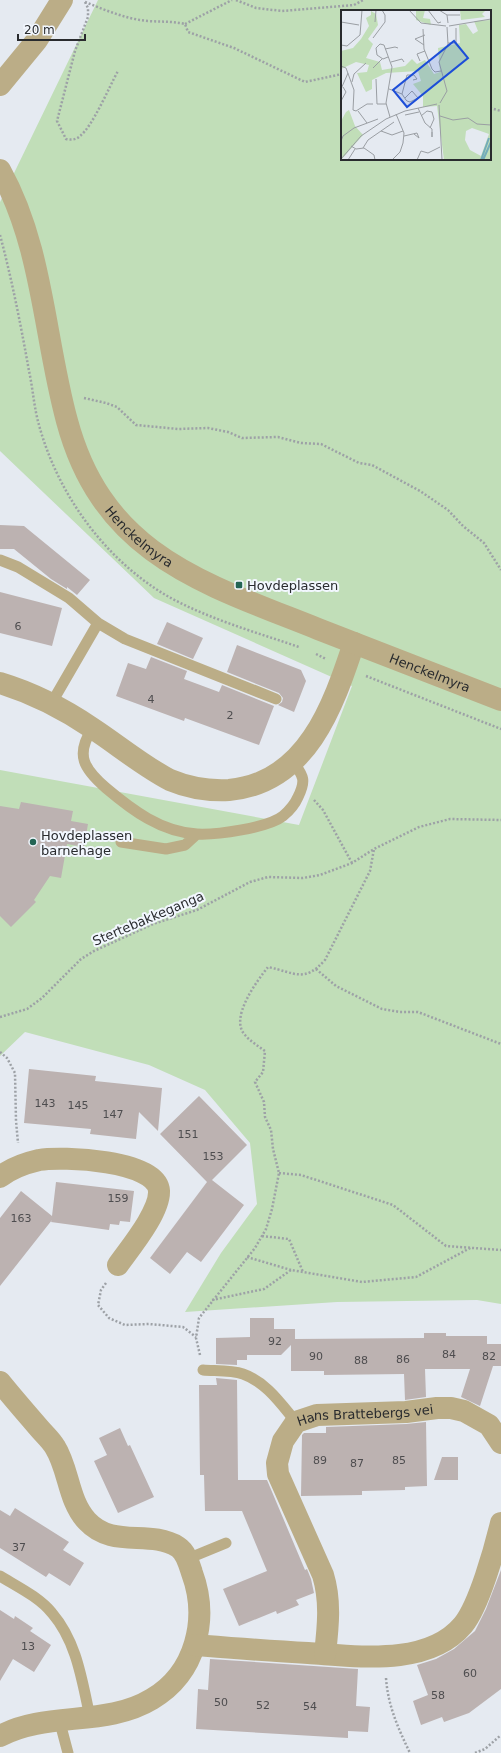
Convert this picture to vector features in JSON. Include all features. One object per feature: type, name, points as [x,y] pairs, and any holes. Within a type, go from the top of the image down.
[{"type":"street","points":[[0,85],[37,40],[62,0]]},
{"type":"street","name":"Henckelmyra","points":[[0,170],[16,202],[30,244],[63,404],[78,454],[94,486],[116,517],[154,553],[179,570],[216,589],[501,700]]},
{"type":"street","points":[[0,683],[51,704],[92,728],[160,774],[187,786],[204,790],[237,789],[254,785],[282,771],[293,762],[310,743],[318,730],[346,668],[354,643]]},
{"type":"street","points":[[0,1177],[21,1166],[40,1160],[106,1162],[138,1170],[150,1176],[158,1183],[159,1191],[153,1212],[118,1265]]},
{"type":"street","points":[[0,1382],[55,1447],[78,1508],[88,1522],[111,1536],[169,1542],[180,1548],[188,1559],[197,1585],[200,1602],[199,1630],[196,1645],[188,1661],[176,1679],[151,1700],[133,1708],[90,1717],[59,1719],[19,1727],[0,1736]]},
{"type":"street","name":"Hans Brattebergs vei","points":[[325,1654],[328,1620],[327,1589],[278,1474],[277,1463],[283,1441],[296,1422],[317,1415],[451,1408],[464,1411],[489,1425],[501,1443]]},
{"type":"street","points":[[196,1645],[384,1657],[407,1654],[442,1643],[453,1636],[464,1624],[479,1593],[501,1523]]},
{"type":"lane","points":[[0,560],[18,567],[69,598],[98,622],[125,640],[276,699]]},
{"type":"lane","points":[[51,704],[98,622]]},
{"type":"lane","points":[[92,728],[82,749],[86,766],[96,780],[119,799],[149,820],[197,834],[236,830],[263,825],[282,817],[295,804],[303,788],[303,774],[293,762]]},
{"type":"lane","points":[[121,842],[166,849],[185,844],[197,834]]},
{"type":"lane","points":[[203,1370],[242,1374],[257,1381],[273,1395],[296,1422]]},
{"type":"lane","points":[[188,1559],[226,1543]]},
{"type":"lane","points":[[0,1576],[34,1598],[52,1613],[62,1628],[79,1668],[90,1717]]},
{"type":"lane","points":[[59,1719],[68,1753]]},
{"type":"path","points":[[84,1],[116,15],[148,21],[174,21],[185,24],[232,0]]},
{"type":"path","points":[[236,0],[256,8],[282,11],[354,5],[363,0]]},
{"type":"path","points":[[84,1],[88,8],[88,17],[75,51],[57,121],[66,139],[72,140],[80,137],[88,128],[118,71]]},
{"type":"path","points":[[185,24],[188,32],[234,48],[305,82],[341,74]]},
{"type":"path","points":[[491,108],[501,112]]},
{"type":"path","points":[[0,236],[18,314],[39,425],[52,464],[83,517],[96,534],[120,560],[154,587],[170,597],[207,614],[303,649]]},
{"type":"path","points":[[63,404],[79,398],[87,398],[117,407],[136,425],[178,429],[208,428],[228,432],[242,438],[278,437],[301,443],[321,444],[359,463],[372,465],[420,491],[448,510],[463,526],[484,543],[501,570]]},
{"type":"path","points":[[310,652],[346,668],[501,729]]},
{"type":"path","points":[[303,788],[323,810],[352,863]]},
{"type":"path","name":"Stertebakkeganga","points":[[0,1017],[27,1009],[42,998],[82,959],[115,940],[153,924],[197,910],[250,882],[268,877],[303,878],[325,873],[352,863],[374,849],[419,827],[450,819],[501,820]]},
{"type":"path","points":[[203,1370],[196,1338],[199,1318],[262,1236],[272,1210],[279,1173],[273,1149],[271,1130],[265,1117],[264,1102],[255,1082],[263,1072],[264,1051],[244,1035],[239,1025],[241,1013],[255,983],[268,967],[304,975],[316,970],[325,960],[370,870],[374,849]]},
{"type":"path","points":[[316,970],[336,986],[382,1009],[400,1012],[418,1012],[501,1044]]},
{"type":"path","points":[[0,1052],[7,1058],[15,1073],[16,1121],[21,1166]]},
{"type":"path","points":[[279,1173],[301,1175],[393,1205],[446,1246],[501,1250]]},
{"type":"path","points":[[262,1236],[289,1239],[304,1272]]},
{"type":"path","points":[[247,1257],[291,1270],[362,1282],[416,1277],[472,1247]]},
{"type":"path","points":[[118,1265],[101,1290],[98,1305],[109,1318],[125,1325],[149,1324],[183,1327],[196,1338]]},
{"type":"path","points":[[212,1300],[264,1289],[291,1270]]},
{"type":"path","points":[[384,1657],[388,1698],[393,1716],[410,1753]]},
{"type":"path","points":[[475,1753],[485,1749],[501,1735]]},
{"type":"green space","points":[[98,0],[501,0],[501,1304],[477,1300],[337,1302],[185,1312],[221,1253],[257,1204],[250,1143],[205,1090],[149,1065],[25,1032],[0,1056],[0,770],[299,825],[352,686],[154,598],[0,451],[0,202]]},
{"type":"building","points":[[0,525],[24,526],[90,580],[77,595],[67,587],[67,589],[51,579],[14,549],[0,549]]},
{"type":"building","points":[[0,592],[62,608],[52,646],[0,633]]},
{"type":"building","points":[[167,622],[203,638],[193,659],[157,644]]},
{"type":"building","points":[[237,645],[301,670],[306,681],[294,712],[278,705],[282,702],[283,698],[279,693],[227,672]]},
{"type":"building","points":[[151,657],[187,671],[184,679],[219,692],[222,685],[274,706],[259,745],[185,718],[184,721],[116,696],[128,663],[146,669]]},
{"type":"building","points":[[21,802],[73,811],[71,821],[88,824],[84,847],[67,844],[61,878],[50,876],[34,900],[36,902],[11,927],[0,916],[0,806],[19,809]]},
{"type":"building","points":[[29,1069],[96,1076],[95,1081],[162,1088],[158,1131],[139,1112],[136,1139],[90,1134],[91,1129],[24,1123]]},
{"type":"building","points":[[199,1096],[247,1145],[212,1180],[244,1205],[201,1262],[187,1252],[170,1274],[150,1258],[207,1182],[160,1134]]},
{"type":"building","points":[[56,1182],[134,1191],[130,1222],[120,1221],[119,1225],[110,1224],[109,1230],[51,1222],[52,1220],[0,1286],[0,1218],[21,1191],[52,1216]]},
{"type":"building","points":[[250,1318],[274,1318],[274,1329],[295,1329],[295,1339],[424,1338],[424,1333],[446,1333],[446,1336],[487,1336],[487,1344],[501,1344],[501,1366],[493,1366],[480,1406],[461,1397],[470,1369],[425,1369],[426,1397],[405,1400],[404,1374],[324,1375],[324,1371],[291,1371],[291,1345],[281,1355],[247,1355],[247,1360],[237,1360],[237,1365],[216,1364],[216,1338],[250,1337]]},
{"type":"building","points":[[216,1378],[237,1380],[238,1480],[267,1480],[305,1570],[307,1569],[314,1593],[296,1600],[299,1605],[277,1614],[276,1611],[239,1626],[223,1589],[267,1571],[242,1511],[205,1511],[204,1475],[200,1475],[199,1385],[217,1385]]},
{"type":"building","points":[[426,1422],[427,1486],[405,1487],[405,1490],[362,1491],[362,1495],[301,1496],[302,1435],[304,1433],[326,1433],[326,1427]]},
{"type":"building","points":[[120,1428],[128,1446],[130,1445],[154,1497],[118,1513],[94,1461],[107,1455],[99,1438]]},
{"type":"building","points":[[442,1457],[458,1457],[458,1480],[434,1480]]},
{"type":"building","points":[[15,1508],[69,1542],[63,1550],[84,1563],[70,1586],[49,1573],[46,1577],[0,1548],[0,1510],[10,1516]]},
{"type":"building","points":[[501,1570],[501,1689],[469,1713],[444,1722],[442,1717],[421,1725],[413,1701],[428,1695],[417,1665],[436,1659],[454,1649],[475,1631],[486,1609]]},
{"type":"building","points":[[0,1610],[14,1619],[15,1616],[33,1628],[30,1631],[51,1645],[34,1672],[13,1659],[0,1681]]},
{"type":"building","points":[[210,1659],[358,1669],[356,1706],[370,1707],[368,1732],[348,1731],[348,1738],[196,1729],[198,1689],[208,1690]]},
{"type":"place","name":"Hovdeplassen","points":[[239,585]]},
{"type":"place","name":"Hovdeplassen barnehage","points":[[33,842]]}]
